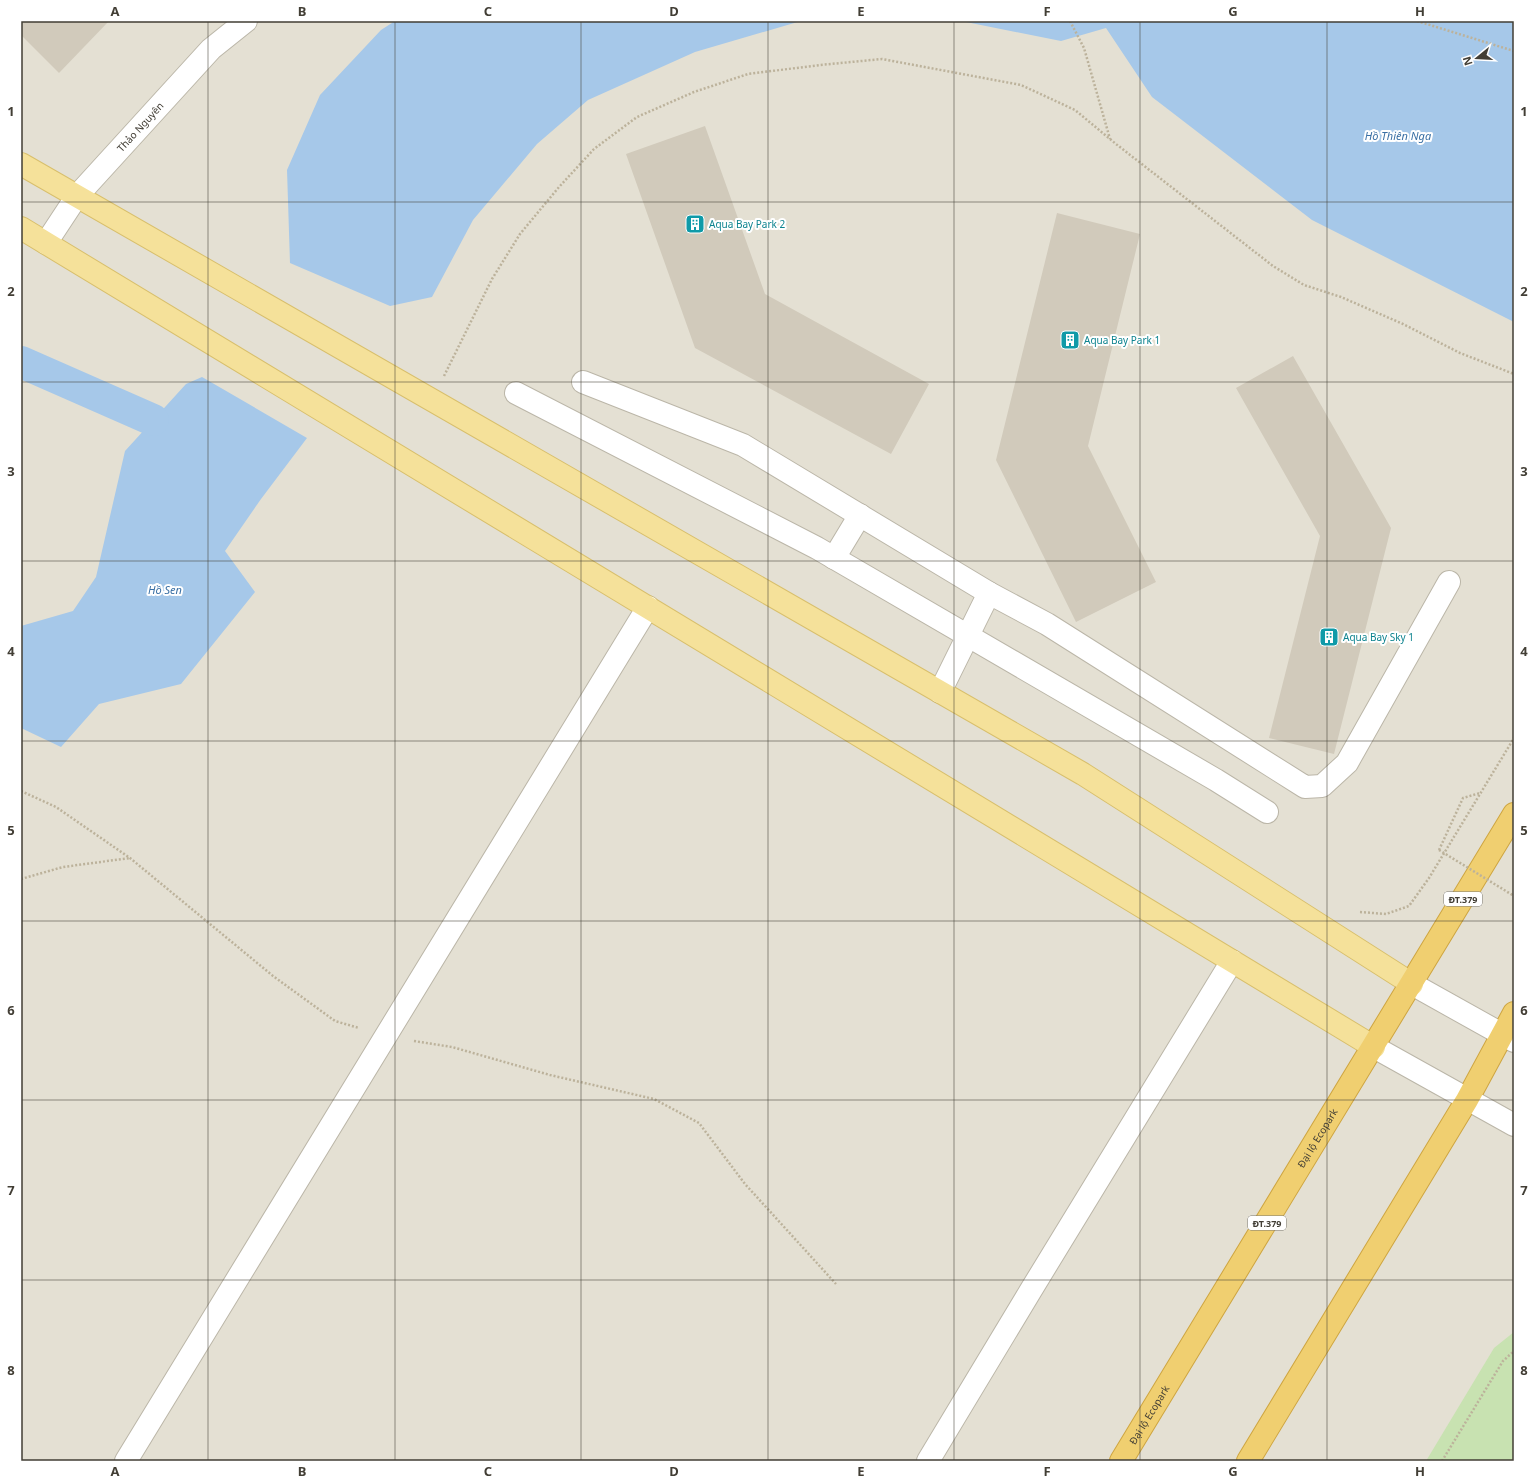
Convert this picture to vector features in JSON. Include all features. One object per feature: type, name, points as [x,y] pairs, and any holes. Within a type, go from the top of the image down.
[{"type":"highway","name":"Đại lộ Ecopark","points":[[1121,1461],[1374,1047],[1514,814]]},
{"type":"highway","points":[[1248,1461],[1467,1100],[1508,1037],[1514,1013]]},
{"type":"main road","points":[[21,164],[1083,774],[1412,984]]},
{"type":"main road","points":[[21,228],[1374,1047]]},
{"type":"street","name":"Thảo Nguyên","points":[[46,243],[77,196],[211,49],[246,21]]},
{"type":"street","points":[[583,382],[743,445],[989,593],[1047,624],[1305,788],[1322,786],[1347,763],[1449,582]]},
{"type":"street","points":[[516,393],[834,558],[1216,780],[1267,812]]},
{"type":"street","points":[[834,558],[860,515]]},
{"type":"street","points":[[940,692],[989,593]]},
{"type":"street","points":[[126,1461],[648,607]]},
{"type":"street","points":[[928,1461],[1232,961]]},
{"type":"street","points":[[1412,984],[1508,1037]]},
{"type":"street","points":[[1374,1047],[1514,1125]]},
{"type":"path","points":[[1070,21],[1084,48],[1110,140]]},
{"type":"path","points":[[1417,21],[1514,51]]},
{"type":"path","points":[[432,400],[492,279],[520,234],[559,187],[594,149],[637,116],[694,92],[748,74],[882,59],[1021,85],[1075,110],[1110,140],[1273,266],[1304,285],[1341,297],[1403,324],[1460,353],[1514,374]]},
{"type":"path","points":[[1360,912],[1386,914],[1409,906],[1429,878],[1514,738]]},
{"type":"path","points":[[21,791],[56,807],[130,858],[272,976],[335,1021],[386,1036],[452,1047],[550,1075],[654,1099],[699,1123],[745,1184],[836,1284]]},
{"type":"path","points":[[1481,793],[1463,798],[1439,850],[1514,896]]},
{"type":"path","points":[[21,879],[63,867],[130,858]]},
{"type":"path","points":[[1442,1461],[1503,1361],[1514,1350]]},
{"type":"shaded area","points":[[21,21],[1514,21],[1514,1461],[21,1461]]},
{"type":"green space","points":[[1514,1332],[1514,1461],[1426,1461],[1494,1348]]},
{"type":"water","points":[[395,21],[801,21],[695,52],[588,100],[537,144],[473,220],[432,297],[390,306],[290,263],[287,170],[320,95],[381,30]]},
{"type":"water","name":"Hồ Thiên Nga","points":[[961,21],[1514,21],[1514,322],[1312,220],[1152,97],[1106,28],[1061,41]]},
{"type":"water","name":"Hồ Sen","points":[[202,377],[307,438],[261,499],[225,551],[255,592],[181,684],[99,704],[61,747],[21,728],[21,626],[73,611],[96,577],[125,451],[186,384]]},
{"type":"building","points":[[21,21],[109,21],[59,73],[21,35]]},
{"type":"building","name":"Aqua Bay Park 2","points":[[705,126],[765,294],[929,384],[891,454],[695,348],[626,154]]},
{"type":"building","name":"Aqua Bay Park 1","points":[[1057,213],[1140,234],[1088,446],[1156,582],[1076,622],[996,460]]},
{"type":"building","name":"Aqua Bay Sky 1","points":[[1293,356],[1391,528],[1334,754],[1269,738],[1320,536],[1236,388]]},
{"type":"waterway","points":[[21,362],[153,420]]},
{"type":"place","name":"Aqua Bay Park 2","points":[[695,224]]},
{"type":"place","name":"Aqua Bay Park 1","points":[[1070,340]]},
{"type":"place","name":"Aqua Bay Sky 1","points":[[1329,637]]}]
